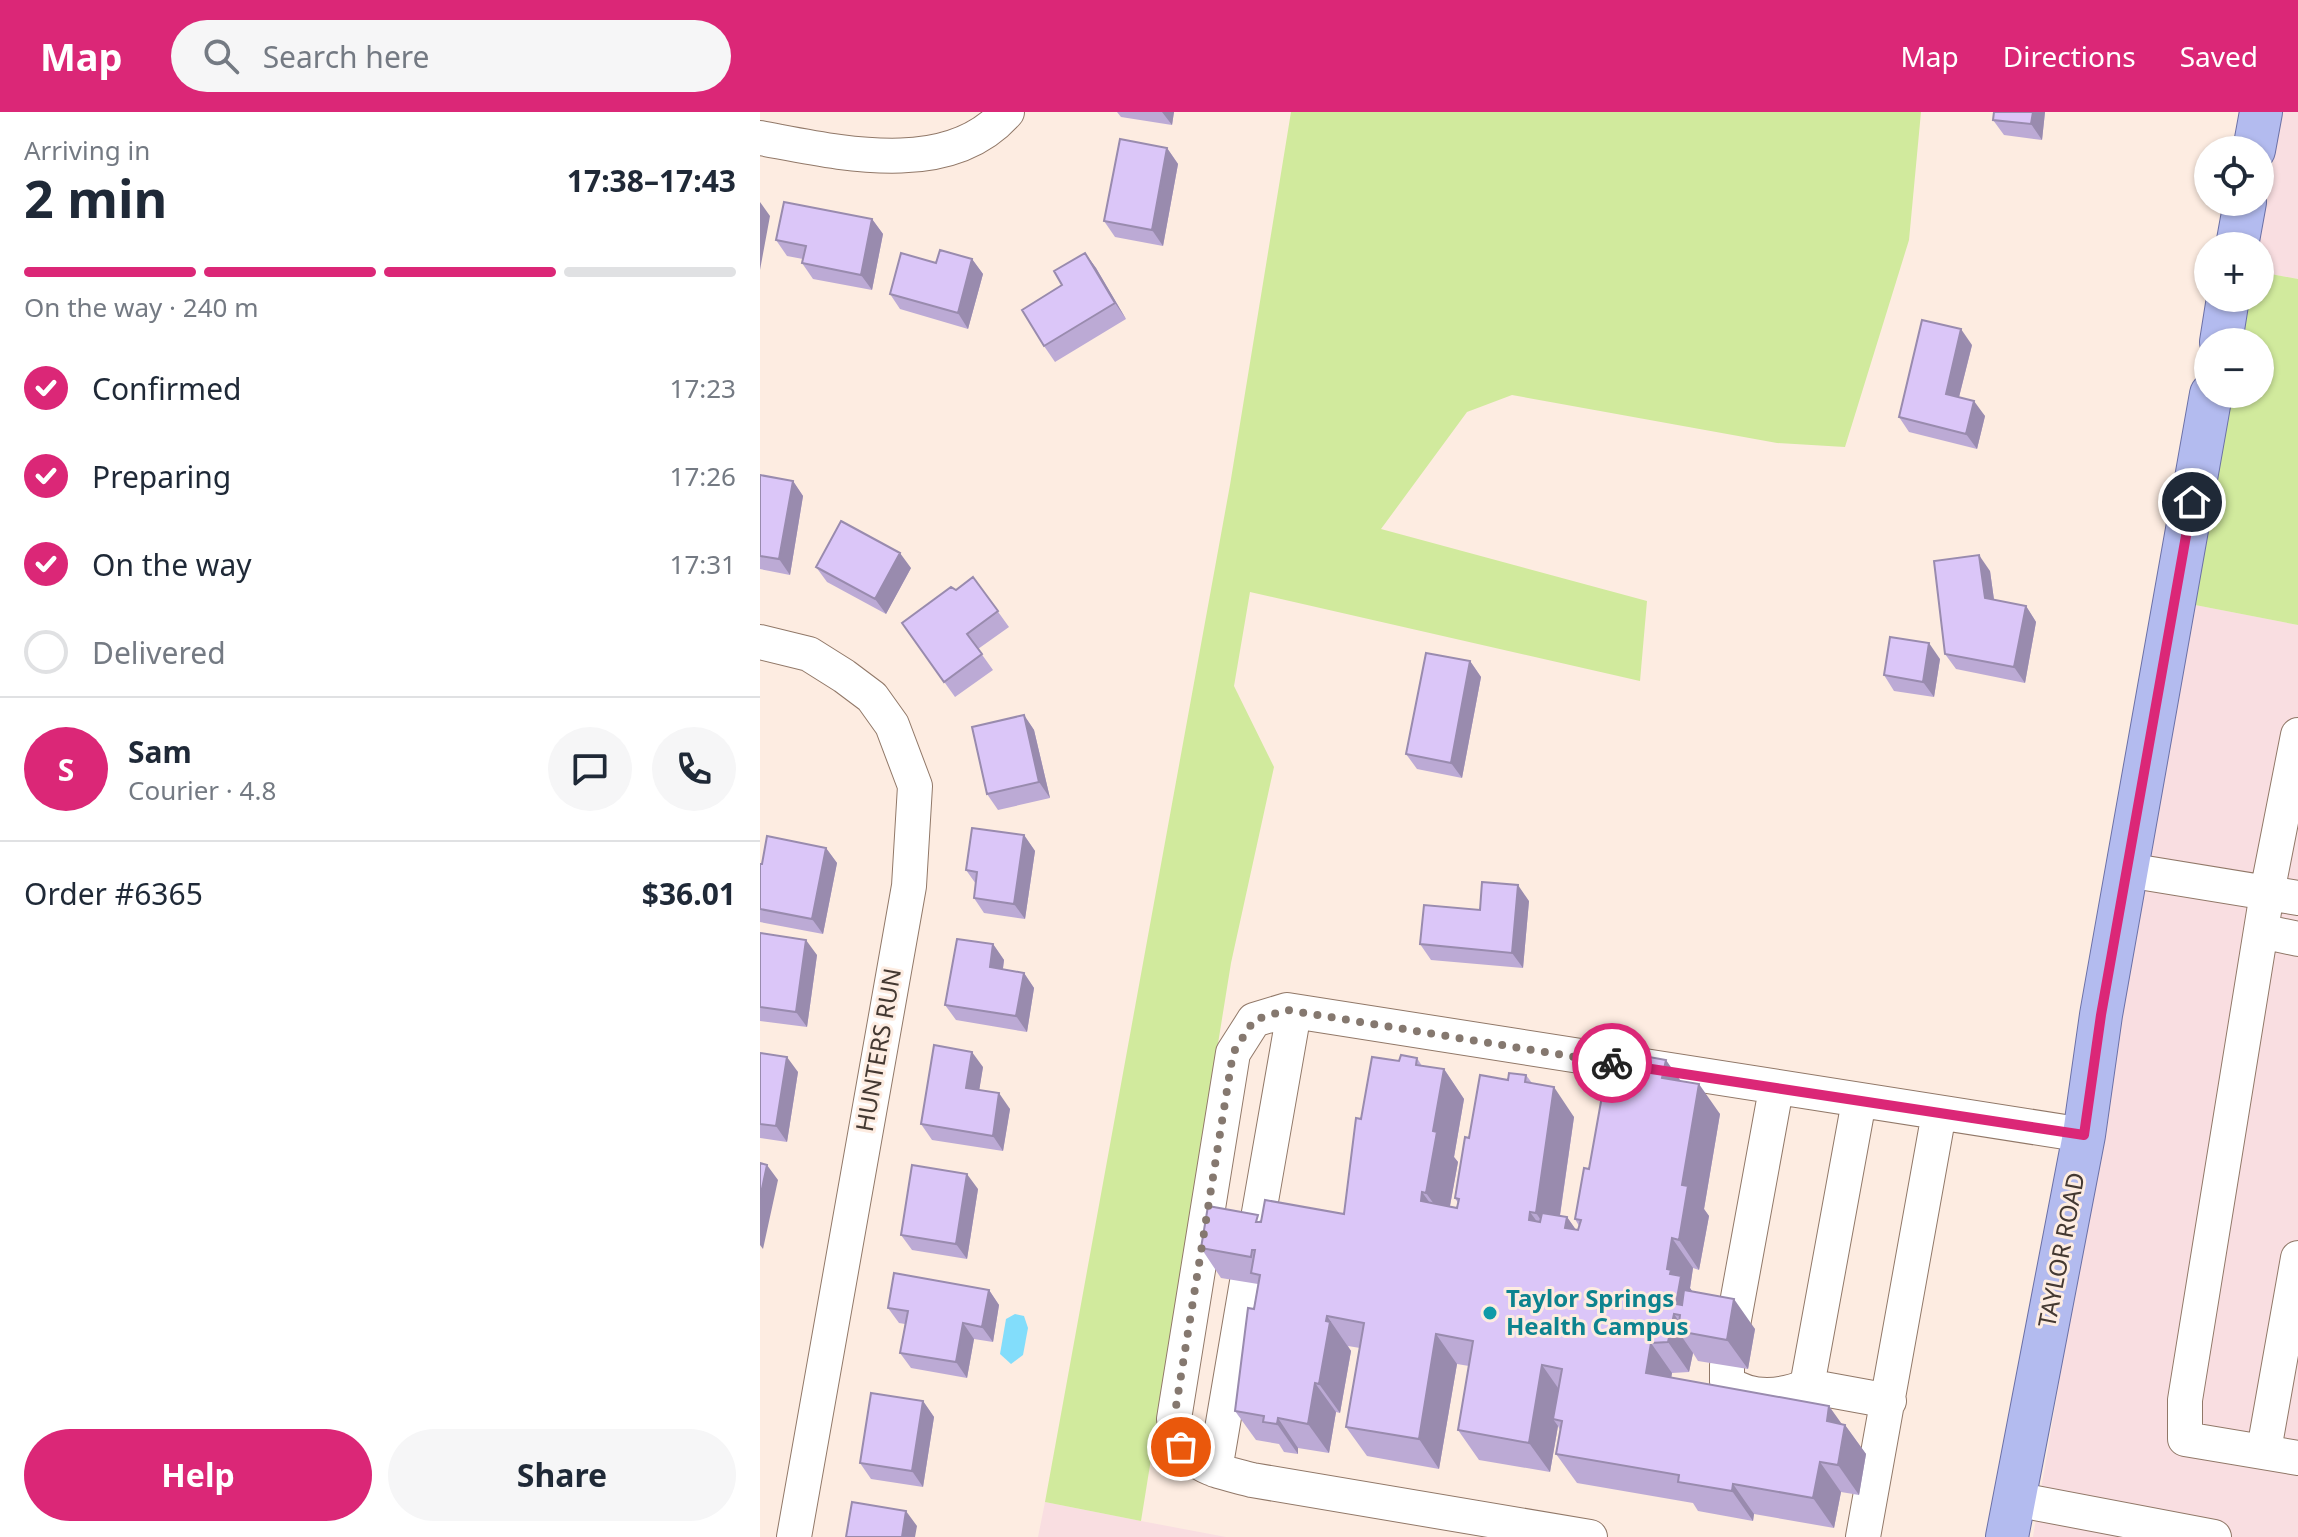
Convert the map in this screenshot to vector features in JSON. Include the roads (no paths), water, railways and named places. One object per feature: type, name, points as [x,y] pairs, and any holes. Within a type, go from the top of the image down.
[{"type":"main road","points":[[2257,136],[2261,112]]},
{"type":"main road","name":"TAYLOR ROAD","points":[[2011,1518],[2084,1135],[2209,408]]},
{"type":"street","points":[[760,138],[867,156],[931,153],[999,121]]},
{"type":"street","name":"HUNTERS RUN","points":[[760,642],[809,654],[872,697],[892,725],[915,786],[909,886],[794,1537]]},
{"type":"street","points":[[2298,735],[2282,895],[2261,931],[2185,1400],[2185,1439],[2298,1458]]},
{"type":"street","points":[[2127,870],[2282,895]]},
{"type":"street","points":[[2261,931],[2298,939]]},
{"type":"street","points":[[1590,1537],[1252,1480],[1206,1468],[1181,1447],[1174,1419],[1233,1053],[1254,1020],[1287,1010],[2084,1135]]},
{"type":"street","points":[[1254,1241],[1294,1012]]},
{"type":"street","points":[[1733,1325],[1776,1089]]},
{"type":"street","points":[[1807,1386],[1859,1101]]},
{"type":"street","points":[[1863,1537],[1939,1113]]},
{"type":"street","points":[[2264,1450],[2298,1258]]},
{"type":"street","points":[[1215,1470],[1247,1282]]},
{"type":"street","points":[[1727,1365],[1727,1382],[1735,1388],[1773,1397],[1807,1386],[1889,1401]]},
{"type":"street","points":[[2011,1518],[2214,1537]]},
{"type":"water","points":[[1015,1314],[1024,1316],[1028,1328],[1023,1355],[1011,1364],[1000,1354],[1006,1319]]},
{"type":"place","name":"Taylor Springs Health Campus","points":[[1490,1313]]}]
